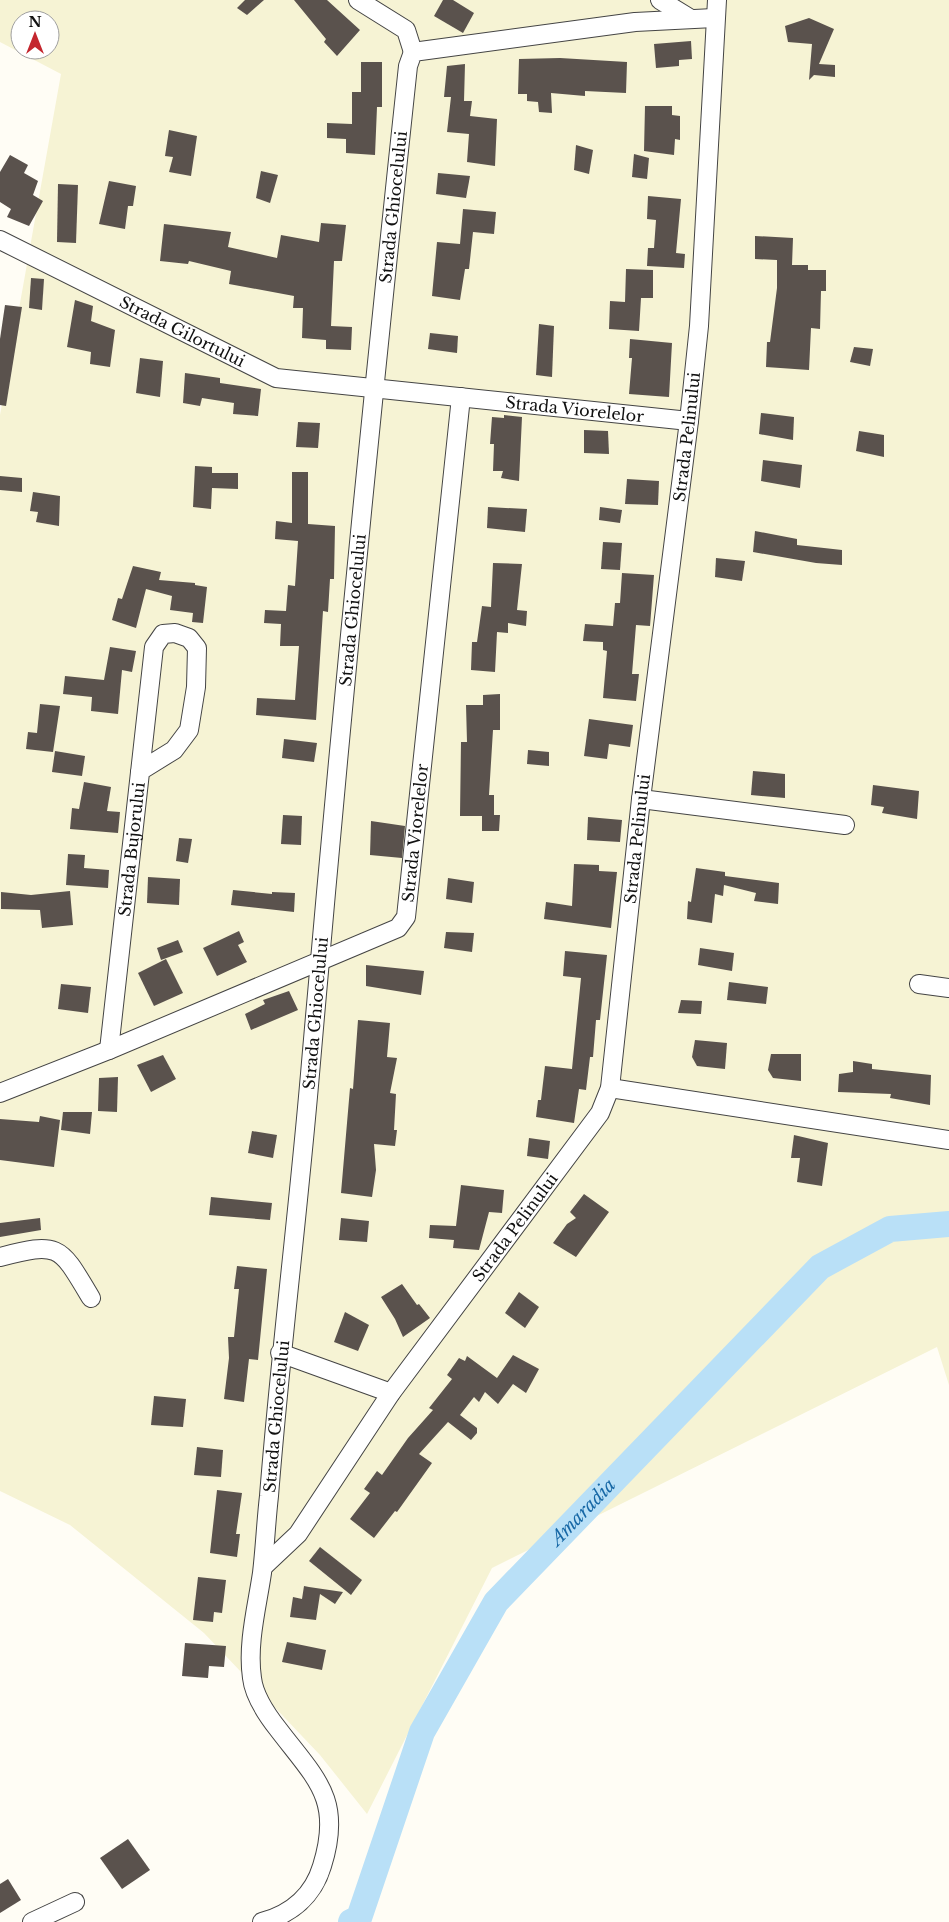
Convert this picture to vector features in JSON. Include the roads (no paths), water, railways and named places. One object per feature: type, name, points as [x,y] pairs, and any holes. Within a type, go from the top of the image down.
[{"type":"street","points":[[358,0],[406,30],[413,52],[635,22],[714,18]]},
{"type":"street","points":[[660,0],[691,19]]},
{"type":"street","name":"Strada Pelinului","points":[[263,1568],[298,1534],[391,1393],[600,1113],[610,1088],[641,799],[689,421],[699,326],[714,18],[717,0]]},
{"type":"street","name":"Strada Ghiocelului","points":[[262,1922],[282,1916],[295,1908],[318,1880],[324,1863],[330,1820],[326,1794],[267,1715],[252,1683],[251,1653],[263,1568],[280,1353],[310,1076],[318,961],[374,386],[408,66],[413,52]]},
{"type":"street","name":"Strada Gilortului","points":[[0,240],[276,378],[374,386]]},
{"type":"street","name":"Strada Viorelelor","points":[[374,386],[689,421]]},
{"type":"street","name":"Strada Viorelelor","points":[[0,1093],[109,1050],[398,928],[406,917],[461,397]]},
{"type":"street","name":"Strada Bujorului","points":[[109,1050],[154,646],[163,634],[175,633],[189,638],[196,648],[196,687],[189,730],[174,750],[140,772]]},
{"type":"street","points":[[641,799],[845,825]]},
{"type":"street","points":[[919,984],[949,988]]},
{"type":"street","points":[[610,1088],[949,1140]]},
{"type":"street","points":[[0,1257],[30,1249],[45,1248],[57,1251],[68,1259],[90,1298]]},
{"type":"street","points":[[280,1353],[391,1393]]},
{"type":"street","points":[[32,1922],[75,1902]]},
{"type":"waterway","name":"Amaradia","points":[[351,1922],[359,1918],[422,1732],[496,1602],[820,1267],[890,1229],[949,1224]]}]
